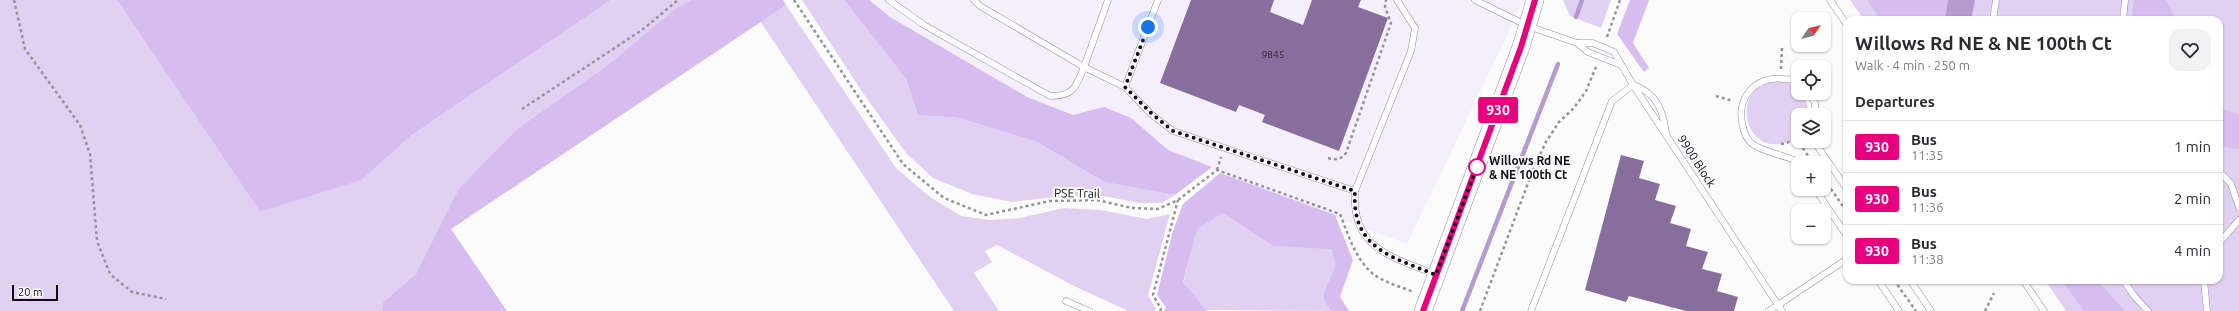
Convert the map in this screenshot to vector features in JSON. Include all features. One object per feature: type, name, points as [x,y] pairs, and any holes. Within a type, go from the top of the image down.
[{"type":"main road","points":[[1425,304],[1528,26],[1535,0]]},
{"type":"lane","points":[[889,0],[924,25],[1050,96],[1063,96],[1075,88],[1108,0]]},
{"type":"lane","points":[[974,0],[980,6],[1084,67],[1125,87],[1152,114],[1173,131],[1355,191]]},
{"type":"lane","points":[[1125,87],[1158,0]]},
{"type":"lane","points":[[1397,0],[1415,28],[1410,52],[1355,191],[1354,205],[1364,236],[1379,251],[1436,275]]},
{"type":"lane","name":"9900 Block","points":[[1475,0],[1528,26],[1577,44],[1592,43],[1614,52],[1634,85],[1648,91],[1664,114],[1667,135],[1782,311]]},
{"type":"lane","points":[[1830,0],[1843,19]]},
{"type":"lane","points":[[1994,16],[1996,0]]},
{"type":"lane","points":[[2123,16],[2125,0]]},
{"type":"lane","points":[[1577,44],[1588,52],[1621,65]]},
{"type":"lane","points":[[1791,79],[1780,78],[1768,79],[1756,84],[1746,94],[1740,117],[1745,132],[1751,143],[1791,159]]},
{"type":"lane","points":[[1531,311],[1612,101],[1634,85],[1667,135]]},
{"type":"lane","points":[[1818,148],[1843,183]]},
{"type":"lane","points":[[2223,175],[2231,184],[2239,207]]},
{"type":"lane","points":[[1820,196],[1843,230]]},
{"type":"lane","points":[[2223,238],[2239,220]]},
{"type":"lane","points":[[1769,311],[1843,262]]},
{"type":"lane","points":[[1881,284],[1899,311]]},
{"type":"lane","points":[[1913,284],[1931,311]]},
{"type":"lane","points":[[2026,284],[2044,311]]},
{"type":"lane","points":[[2126,284],[2148,311]]},
{"type":"lane","points":[[2204,284],[2207,311]]},
{"type":"lane","points":[[1066,301],[1089,311]]},
{"type":"path","points":[[14,0],[25,49],[80,125],[90,154],[97,241],[110,274],[132,292],[166,299]]},
{"type":"path","points":[[522,109],[642,30],[678,0]]},
{"type":"path","name":"PSE Trail","points":[[794,0],[904,164],[944,198],[986,215],[1050,201],[1097,200],[1132,208],[1158,209],[1178,200],[1217,170],[1340,214],[1354,248],[1363,264],[1373,274],[1425,304]]},
{"type":"path","points":[[1328,158],[1336,160],[1343,158],[1346,153],[1391,23],[1385,7],[1386,0]]},
{"type":"path","points":[[1606,38],[1620,0]]},
{"type":"path","points":[[1780,78],[1782,47]]},
{"type":"path","points":[[1480,311],[1533,170],[1546,142],[1559,122],[1574,108],[1586,91],[1595,69]]},
{"type":"path","points":[[1778,144],[1791,139]]},
{"type":"path","points":[[1831,189],[1843,206]]},
{"type":"path","points":[[1160,311],[1161,309],[1153,295],[1178,200]]},
{"type":"path","points":[[1897,284],[1916,311]]},
{"type":"path","points":[[1985,311],[1994,293]]},
{"type":"shaded area","points":[[0,0],[117,0],[260,212],[361,179],[412,135],[611,0],[693,0],[675,9],[609,64],[517,129],[460,189],[416,274],[383,302],[382,311],[0,311]]},
{"type":"shaded area","points":[[117,0],[611,0],[412,135],[361,180],[260,212]]},
{"type":"shaded area","points":[[692,0],[783,0],[786,5],[451,229],[507,311],[382,311],[383,302],[416,274],[459,189],[517,129],[609,64],[675,9]]},
{"type":"shaded area","points":[[802,0],[844,0],[906,79],[918,115],[959,118],[1037,142],[1104,182],[1175,195],[1162,203],[1139,203],[1103,196],[1064,196],[1012,202],[972,194],[933,178],[906,153],[863,93]]},
{"type":"shaded area","points":[[844,0],[869,0],[890,17],[1027,97],[1073,115],[1104,107],[1131,118],[1168,150],[1212,167],[1175,195],[1104,182],[1037,142],[959,118],[918,115],[906,79]]},
{"type":"shaded area","points":[[857,0],[1524,0],[1407,244],[903,54]]},
{"type":"shaded area","points":[[1563,0],[1611,0],[1601,28],[1570,16]]},
{"type":"shaded area","points":[[1630,0],[1649,0],[1633,43],[1649,68],[1644,72],[1617,34]]},
{"type":"shaded area","points":[[1850,0],[2239,0],[2239,311],[2066,311],[2048,284],[2223,284],[2223,16],[1861,16]]},
{"type":"shaded area","points":[[1867,0],[1948,0],[1946,16],[1878,16]]},
{"type":"shaded area","points":[[1948,0],[1975,0],[1972,16],[1946,16]]},
{"type":"shaded area","points":[[2134,0],[2166,0],[2174,16],[2134,16],[2132,12]]},
{"type":"shaded area","points":[[786,5],[896,168],[930,197],[961,216],[990,220],[1020,218],[1064,208],[1101,210],[1147,219],[1170,214],[1148,295],[1156,309],[1155,311],[1128,311],[1074,286],[997,245],[985,251],[992,262],[974,273],[999,311],[954,311],[760,21]]},
{"type":"shaded area","points":[[1780,81],[1791,84],[1791,100],[1806,100],[1808,108],[1791,108],[1791,141],[1781,144],[1767,143],[1757,137],[1750,127],[1747,115],[1748,103],[1754,92],[1764,84]]},
{"type":"shaded area","points":[[2223,109],[2239,115],[2239,148],[2236,149],[2223,147]]},
{"type":"shaded area","points":[[1220,173],[1335,215],[1353,260],[1340,297],[1349,311],[1332,311],[1324,299],[1324,293],[1335,264],[1331,249],[1273,246],[1223,213],[1197,229],[1183,282],[1207,311],[1164,311],[1166,307],[1157,295],[1172,234],[1183,204]]},
{"type":"shaded area","points":[[1223,213],[1273,246],[1331,248],[1335,264],[1324,293],[1324,299],[1332,311],[1204,310],[1183,283],[1197,228]]},
{"type":"shaded area","points":[[2065,284],[2101,284],[2125,311],[2084,311]]},
{"type":"building","points":[[1191,0],[1274,0],[1270,12],[1303,25],[1312,0],[1361,0],[1358,7],[1388,18],[1339,151],[1262,122],[1265,115],[1239,105],[1236,112],[1160,83]]},
{"type":"building","points":[[1621,155],[1644,161],[1639,178],[1660,184],[1655,200],[1676,206],[1670,223],[1691,229],[1686,246],[1708,252],[1702,269],[1722,274],[1717,291],[1738,297],[1734,311],[1686,311],[1629,296],[1626,302],[1585,290]]},
{"type":"waterway","points":[[1576,17],[1582,0]]},
{"type":"waterway","points":[[1462,311],[1558,64]]},
{"type":"bus line","name":"930","points":[[1423,311],[1521,47],[1535,0]]},
{"type":"place","name":"Willows Rd NE & NE 100th Ct","points":[[1477,167]]},
{"type":"route","points":[[1148,27],[1125,87],[1152,114],[1173,131],[1323,179],[1355,191],[1354,205],[1364,236],[1379,251],[1436,275],[1479,161],[1477,167]]}]
